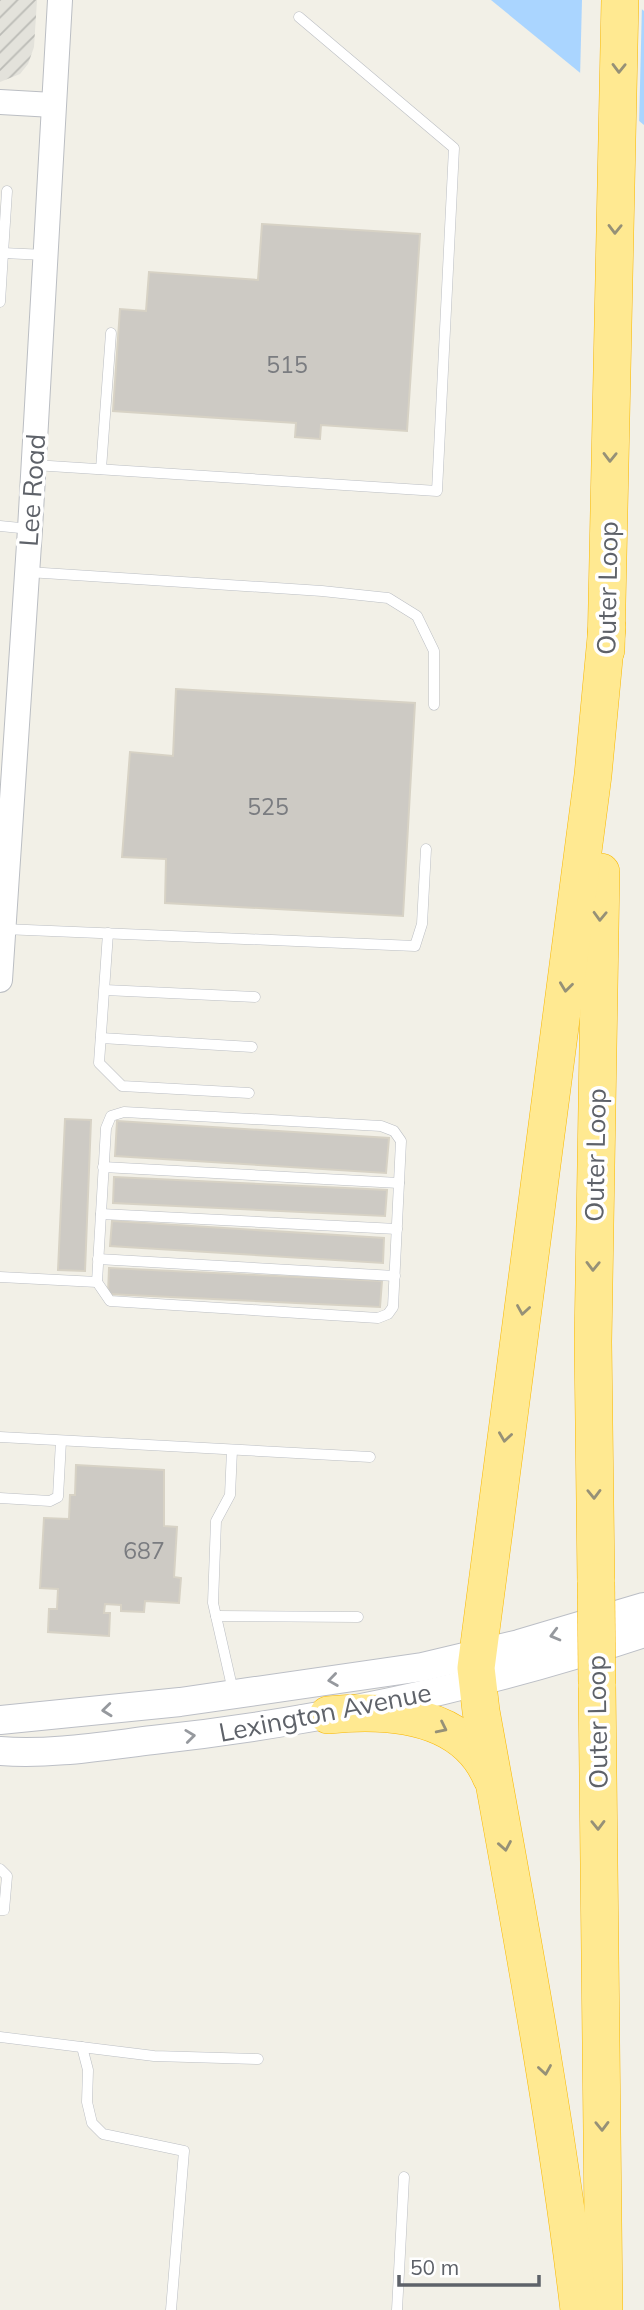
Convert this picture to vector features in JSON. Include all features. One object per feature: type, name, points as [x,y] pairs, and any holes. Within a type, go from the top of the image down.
[{"type":"highway","name":"Outer Loop","points":[[604,2310],[593,1274],[620,0]]},
{"type":"highway","points":[[579,2310],[565,2193],[545,2067],[495,1788],[477,1669],[595,765],[607,627]]},
{"type":"highway","points":[[328,1715],[370,1712],[393,1714],[415,1717],[440,1726],[457,1736],[477,1754],[495,1788]]},
{"type":"main road","name":"Lexington Avenue","points":[[0,1720],[234,1695],[422,1667],[477,1669],[569,1631],[644,1607]]},
{"type":"main road","name":"Lexington Avenue","points":[[0,1751],[51,1750],[151,1741],[328,1715],[477,1669],[644,1633]]},
{"type":"street","name":"Lee Road","points":[[0,980],[6,793],[30,529],[60,0]]},
{"type":"street","points":[[0,102],[53,105]]},
{"type":"lane","points":[[34,465],[437,491],[454,148],[299,17]]},
{"type":"lane","points":[[0,302],[7,191]]},
{"type":"lane","points":[[3,253],[46,255]]},
{"type":"lane","points":[[101,469],[111,333]]},
{"type":"lane","points":[[0,526],[30,529]]},
{"type":"lane","points":[[27,572],[322,591],[388,598],[417,616],[434,651],[434,705]]},
{"type":"lane","points":[[3,929],[415,946],[422,924],[426,849]]},
{"type":"lane","points":[[108,933],[99,1063],[122,1086],[249,1093]]},
{"type":"lane","points":[[105,989],[255,998]]},
{"type":"lane","points":[[101,1038],[252,1047]]},
{"type":"lane","points":[[124,1112],[382,1126],[394,1131],[401,1141],[393,1307],[388,1314],[379,1318],[110,1301],[97,1282],[103,1167],[106,1128],[111,1116],[124,1112]]},
{"type":"lane","points":[[103,1167],[399,1183]]},
{"type":"lane","points":[[101,1214],[397,1229]]},
{"type":"lane","points":[[98,1259],[394,1276]]},
{"type":"lane","points":[[0,1277],[97,1282]]},
{"type":"lane","points":[[0,1437],[370,1457]]},
{"type":"lane","points":[[0,1499],[51,1501],[58,1497],[61,1441]]},
{"type":"lane","points":[[232,1450],[230,1495],[216,1521],[213,1603],[234,1695]]},
{"type":"lane","points":[[216,1616],[358,1617]]},
{"type":"lane","points":[[0,1869],[7,1876],[5,1910],[0,1910]]},
{"type":"lane","points":[[0,2037],[154,2056],[258,2059]]},
{"type":"lane","points":[[82,2047],[88,2070],[87,2102],[93,2123],[103,2134],[184,2151],[170,2310]]},
{"type":"lane","points":[[397,2310],[404,2177]]},
{"type":"shaded area","points":[[0,0],[37,0],[34,47],[28,64],[20,74],[0,82]]},
{"type":"water","points":[[491,0],[631,0],[644,11],[644,125]]},
{"type":"pier","points":[[582,0],[637,0],[642,4],[639,126],[580,78]]},
{"type":"building","points":[[262,224],[420,234],[407,431],[321,425],[320,439],[295,437],[296,423],[113,411],[120,309],[146,311],[149,272],[258,280]]},
{"type":"building","points":[[176,689],[415,703],[403,916],[165,903],[166,859],[122,857],[130,752],[173,756]]},
{"type":"building","points":[[65,1119],[91,1120],[85,1271],[58,1270]]},
{"type":"building","points":[[117,1121],[389,1138],[386,1173],[115,1156]]},
{"type":"building","points":[[114,1177],[387,1190],[385,1216],[113,1203]]},
{"type":"building","points":[[112,1221],[384,1238],[383,1263],[110,1246]]},
{"type":"building","points":[[109,1268],[382,1281],[380,1307],[108,1294]]},
{"type":"building","points":[[76,1465],[164,1470],[164,1526],[177,1527],[174,1577],[181,1578],[179,1603],[145,1601],[144,1612],[121,1611],[121,1605],[105,1604],[104,1613],[110,1613],[109,1636],[48,1632],[49,1609],[57,1609],[58,1589],[40,1588],[44,1518],[69,1519],[70,1495],[75,1495]]}]
